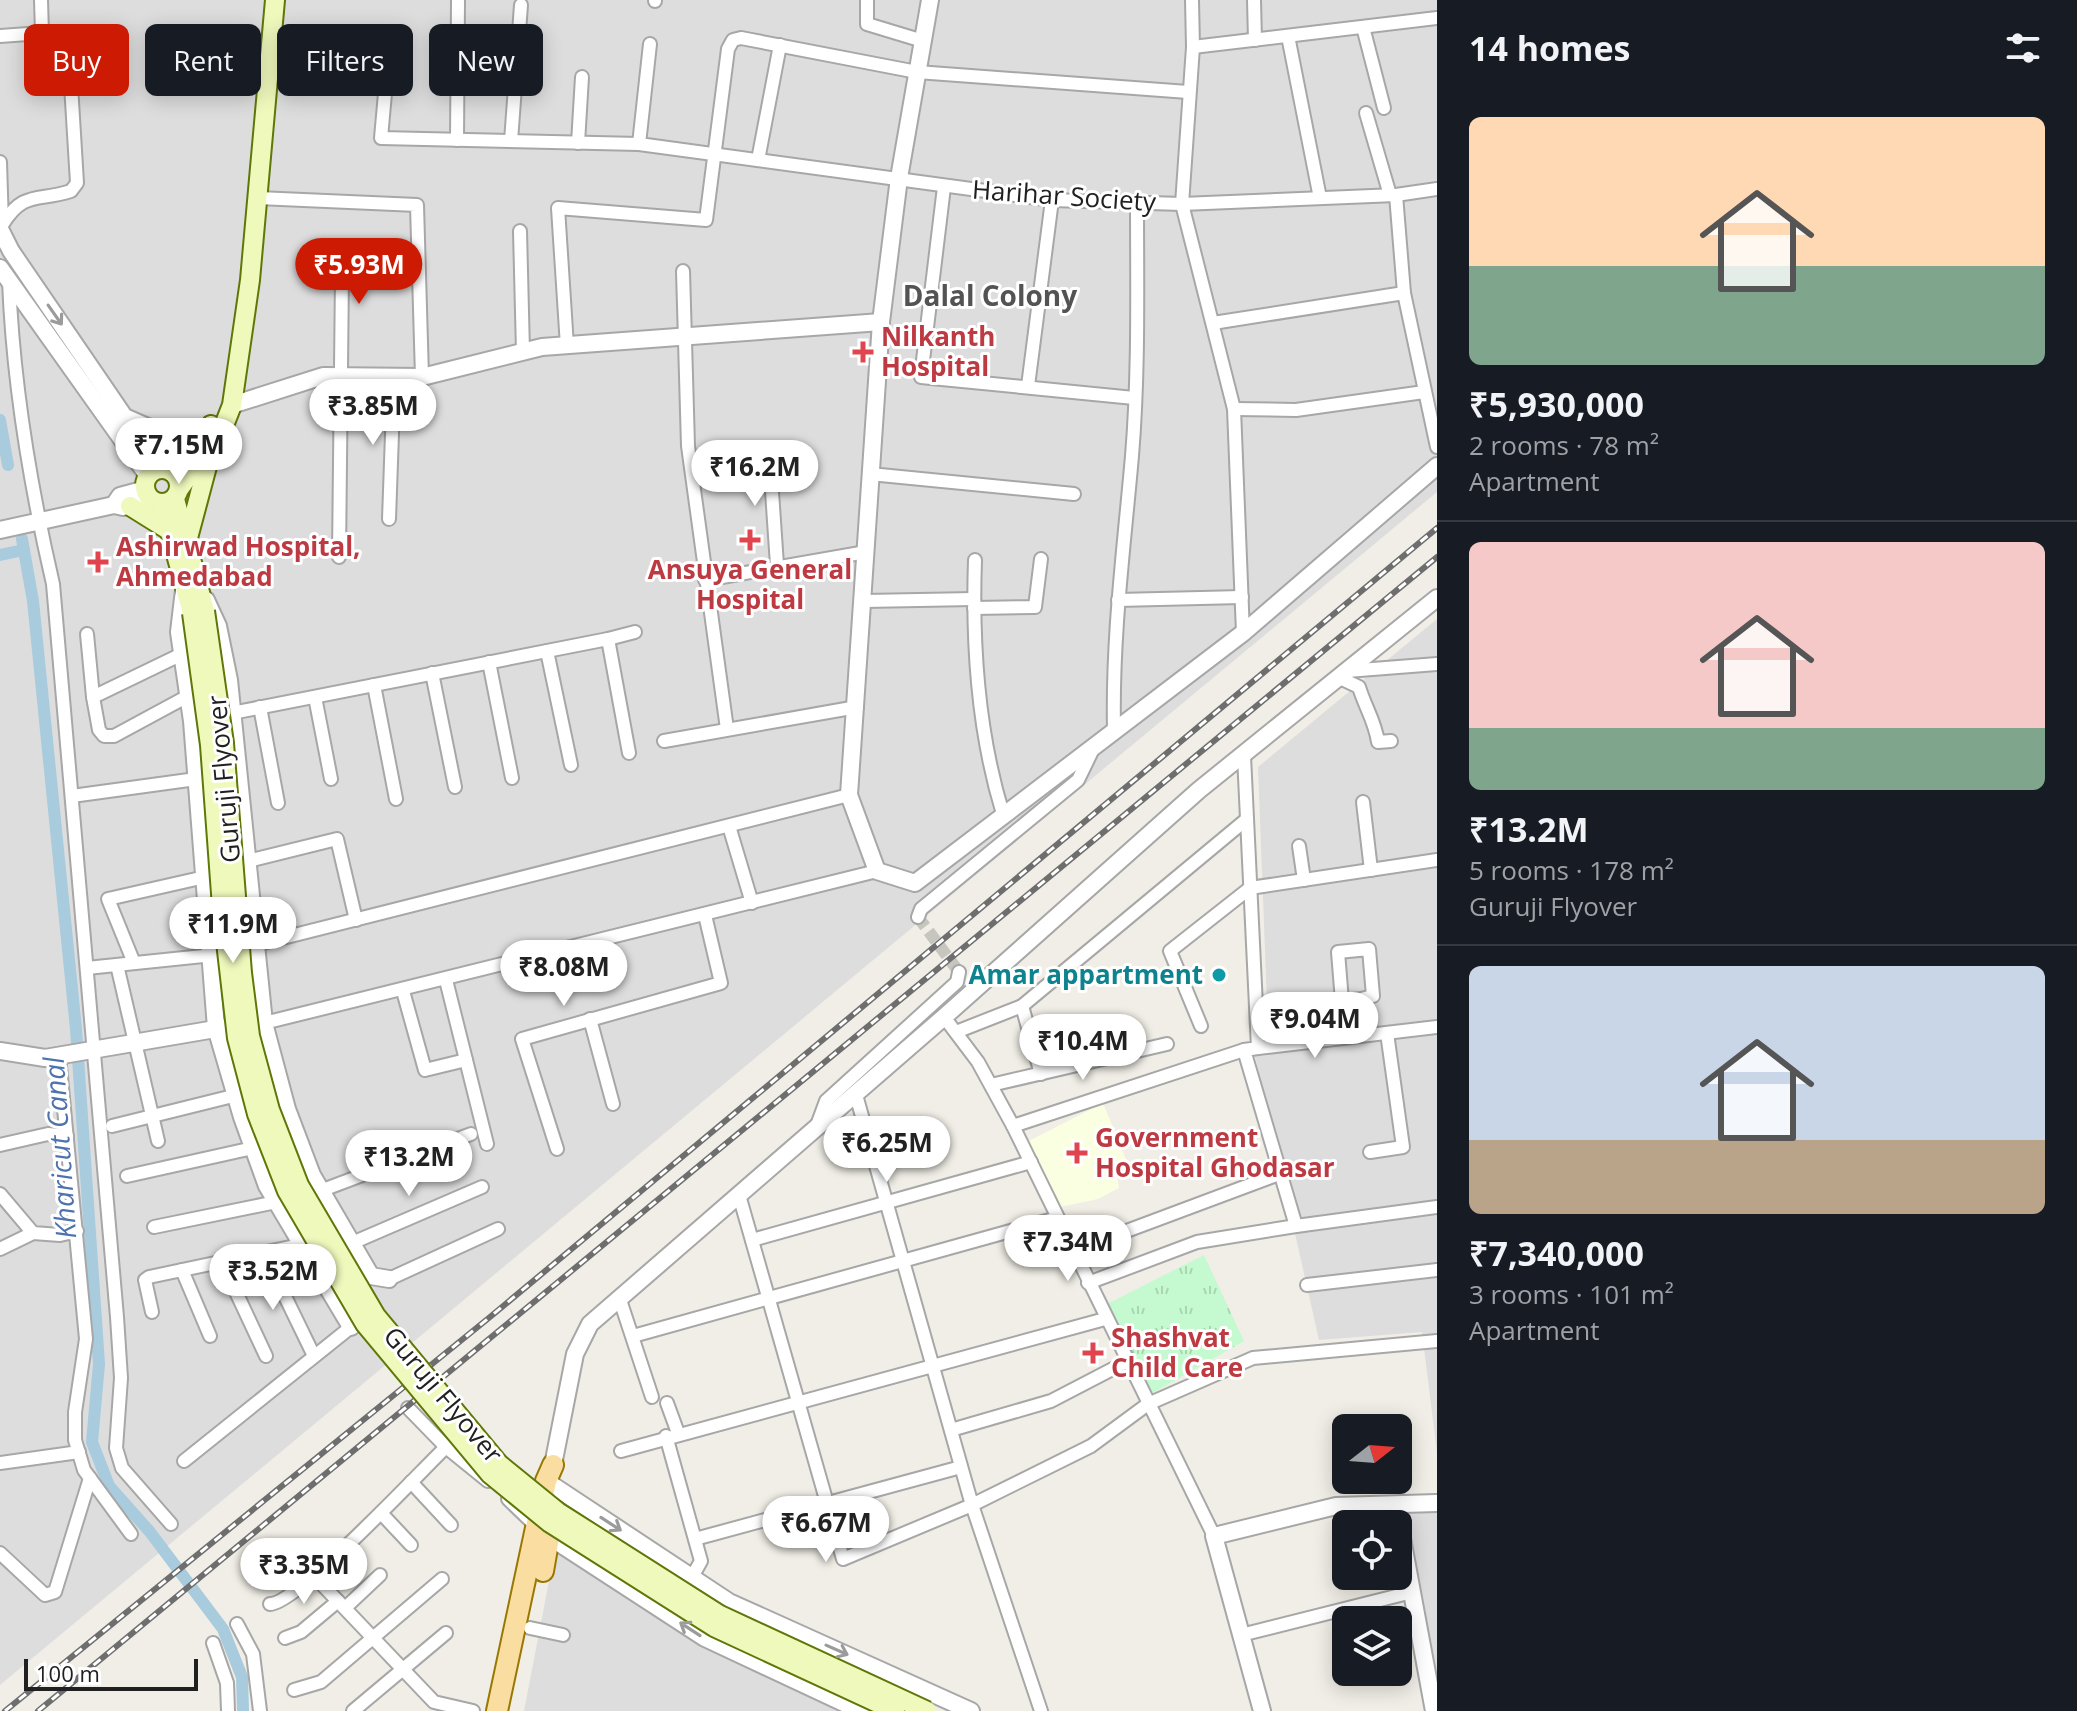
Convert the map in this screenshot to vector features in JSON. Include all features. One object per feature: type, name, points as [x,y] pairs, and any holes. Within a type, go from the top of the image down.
[{"type":"main road","points":[[191,582],[188,543],[207,441],[224,408],[245,280],[269,0]]},
{"type":"main road","points":[[162,487],[207,441],[232,405],[258,198],[275,0]]},
{"type":"main road","points":[[162,487],[170,531],[191,582]]},
{"type":"main road","points":[[162,487],[188,543]]},
{"type":"main road","points":[[122,505],[170,531]]},
{"type":"main road","name":"Guruji Flyover","points":[[191,582],[224,743],[242,973],[250,1036],[270,1110],[299,1185],[376,1316],[499,1464],[558,1512],[720,1615],[927,1711]]},
{"type":"main road","name":"Guruji Flyover","points":[[199,612],[222,907],[237,1038],[257,1114],[287,1191],[365,1324],[490,1474],[550,1523],[714,1627],[895,1711]]},
{"type":"main road","points":[[510,1711],[530,1628],[552,1478]]},
{"type":"main road","points":[[497,1711],[544,1534]]},
{"type":"street","points":[[41,0],[42,24]]},
{"type":"street","points":[[867,0],[867,24],[923,41]]},
{"type":"street","points":[[877,871],[849,795],[881,322],[899,178],[930,0]]},
{"type":"street","points":[[1189,88],[1193,47],[1191,0]]},
{"type":"street","points":[[1254,0],[1255,40]]},
{"type":"street","points":[[457,140],[458,1]]},
{"type":"street","points":[[511,141],[521,5]]},
{"type":"street","points":[[1193,47],[1437,18]]},
{"type":"street","points":[[1193,25],[1182,204],[1234,409],[1243,633]]},
{"type":"street","points":[[1363,27],[1384,108]]},
{"type":"street","points":[[0,36],[24,34]]},
{"type":"street","points":[[1288,36],[1320,198]]},
{"type":"street","points":[[567,346],[558,208],[706,220],[728,49],[733,40],[741,38],[917,72],[1189,88]]},
{"type":"street","points":[[639,144],[650,44]]},
{"type":"street","points":[[758,160],[780,45]]},
{"type":"street","points":[[578,143],[582,77]]},
{"type":"street","points":[[3,236],[14,205],[27,198],[71,191],[77,183],[72,96]]},
{"type":"street","name":"Harihar Society","points":[[385,96],[381,138],[639,144],[1052,200],[1182,204],[1393,195],[1437,189]]},
{"type":"street","points":[[1366,113],[1393,195],[1404,293],[1437,447]]},
{"type":"street","points":[[0,162],[11,346],[38,521],[53,584],[121,1378],[116,1448],[122,1468],[171,1524]]},
{"type":"street","points":[[944,187],[921,377],[1134,398]]},
{"type":"street","points":[[258,198],[417,205],[422,377]]},
{"type":"street","points":[[1028,386],[1052,200]]},
{"type":"street","points":[[1114,729],[1118,600],[1138,326],[1137,201]]},
{"type":"street","points":[[520,231],[523,352]]},
{"type":"street","points":[[3,236],[126,417],[162,487]]},
{"type":"street","points":[[333,262],[342,267],[339,557]]},
{"type":"street","points":[[683,271],[688,446],[727,729]]},
{"type":"street","points":[[5,273],[162,487]]},
{"type":"street","points":[[1213,323],[1404,293]]},
{"type":"street","points":[[232,405],[323,376],[422,377],[523,352],[567,346],[881,322]]},
{"type":"street","points":[[389,519],[394,377]]},
{"type":"street","points":[[1234,409],[1296,410],[1424,392]]},
{"type":"street","points":[[126,417],[166,435],[207,441]]},
{"type":"street","points":[[769,448],[777,565]]},
{"type":"street","points":[[0,1051],[23,1057],[62,1055],[216,1028],[264,1023],[877,871],[915,883],[1243,633],[1437,466]]},
{"type":"street","points":[[870,474],[1074,494]]},
{"type":"street","points":[[0,529],[122,505],[162,487]]},
{"type":"street","points":[[705,580],[777,565],[866,552]]},
{"type":"street","points":[[864,601],[1035,607],[1041,559]]},
{"type":"street","points":[[975,560],[974,604],[986,759],[1003,814]]},
{"type":"street","points":[[184,1461],[351,1327],[276,1202],[253,1148],[216,1028],[213,955],[179,632],[191,582]]},
{"type":"street","points":[[191,582],[218,626],[232,713],[264,1023],[287,1109],[320,1191],[371,1276],[389,1279],[498,1229]]},
{"type":"street","points":[[1118,600],[1242,597]]},
{"type":"street","points":[[971,1711],[729,1602],[552,1478],[580,1339],[619,1297],[815,1131],[1199,790],[1437,598]]},
{"type":"street","points":[[232,713],[635,632]]},
{"type":"street","points":[[87,634],[93,697],[99,730],[104,736],[114,736],[188,696]]},
{"type":"street","points":[[608,639],[629,753]]},
{"type":"street","points":[[547,651],[571,765]]},
{"type":"street","points":[[93,697],[182,654]]},
{"type":"street","points":[[489,662],[512,778]]},
{"type":"street","points":[[1343,674],[1437,664]]},
{"type":"street","points":[[432,673],[455,787]]},
{"type":"street","points":[[1343,674],[1359,687],[1365,706],[1374,718],[1378,742],[1391,741]]},
{"type":"street","points":[[374,685],[396,799]]},
{"type":"street","points":[[315,697],[331,779]]},
{"type":"street","points":[[260,707],[278,803]]},
{"type":"street","points":[[664,741],[857,707]]},
{"type":"street","points":[[918,917],[921,909],[1078,780],[1095,745]]},
{"type":"street","points":[[1244,756],[1258,1048]]},
{"type":"street","points":[[72,796],[196,779]]},
{"type":"street","points":[[255,945],[849,795]]},
{"type":"street","points":[[1363,802],[1371,870]]},
{"type":"street","points":[[956,1032],[1022,1006],[1247,819]]},
{"type":"street","points":[[729,826],[752,903]]},
{"type":"street","points":[[248,861],[337,839],[356,920]]},
{"type":"street","points":[[1299,846],[1304,880]]},
{"type":"street","points":[[1201,1026],[1170,951],[1250,888],[1437,860]]},
{"type":"street","points":[[81,901],[108,899],[205,877]]},
{"type":"street","points":[[108,899],[134,963]]},
{"type":"street","points":[[557,1149],[522,1039],[721,983],[705,915]]},
{"type":"street","points":[[1369,949],[1373,996],[1361,999],[1342,1001],[1338,952],[1369,949]]},
{"type":"street","points":[[87,968],[213,955]]},
{"type":"street","points":[[117,965],[158,1141]]},
{"type":"street","points":[[815,1131],[826,1101],[957,982],[959,972]]},
{"type":"street","points":[[446,980],[487,1144]]},
{"type":"street","points":[[403,991],[425,1070],[466,1060]]},
{"type":"street","points":[[1361,999],[1367,1035]]},
{"type":"street","points":[[1022,1006],[1041,1074]]},
{"type":"street","points":[[944,1017],[991,1085],[1013,1126],[1126,1362],[1214,1536],[1262,1711]]},
{"type":"street","points":[[590,1019],[613,1104]]},
{"type":"street","points":[[1013,1126],[1244,1050],[1437,1027],[1437,1037]]},
{"type":"street","points":[[1370,1152],[1403,1147],[1387,1033]]},
{"type":"street","points":[[991,1085],[1167,1044]]},
{"type":"street","points":[[1244,1050],[1296,1226]]},
{"type":"street","points":[[62,1055],[86,1339],[75,1412],[75,1440],[90,1478],[131,1534]]},
{"type":"street","points":[[112,1126],[237,1095]]},
{"type":"street","points":[[856,1095],[972,1505],[1041,1711]]},
{"type":"street","points":[[0,1145],[48,1134],[67,1136]]},
{"type":"street","points":[[320,1191],[471,1134]]},
{"type":"street","points":[[127,1176],[253,1148]]},
{"type":"street","points":[[752,1240],[1031,1162]]},
{"type":"street","points":[[1073,1251],[1279,1174]]},
{"type":"street","points":[[352,1243],[482,1187]]},
{"type":"street","points":[[0,1194],[33,1233]]},
{"type":"street","points":[[739,1195],[843,1559],[972,1505],[1091,1446],[1148,1404],[1253,1358],[1437,1341]]},
{"type":"street","points":[[154,1227],[276,1202]]},
{"type":"street","points":[[1088,1283],[1197,1242],[1437,1207]]},
{"type":"street","points":[[633,1336],[1057,1218]]},
{"type":"street","points":[[0,1249],[33,1233],[60,1235],[77,1231]]},
{"type":"street","points":[[152,1312],[145,1280],[300,1245]]},
{"type":"street","points":[[264,1253],[314,1356]]},
{"type":"street","points":[[222,1262],[266,1356]]},
{"type":"street","points":[[182,1270],[210,1336]]},
{"type":"street","points":[[1307,1285],[1437,1270]]},
{"type":"street","points":[[619,1297],[652,1397]]},
{"type":"street","points":[[621,1451],[798,1400],[1105,1319]]},
{"type":"street","points":[[951,1430],[1051,1401],[1126,1362]]},
{"type":"street","points":[[667,1403],[701,1561],[692,1577]]},
{"type":"street","points":[[408,1408],[446,1447],[502,1492],[544,1534],[705,1638],[861,1711]]},
{"type":"street","points":[[270,1604],[284,1600],[313,1575],[381,1513],[446,1447]]},
{"type":"street","points":[[0,1463],[79,1452]]},
{"type":"street","points":[[695,1539],[961,1467]]},
{"type":"street","points":[[0,1553],[45,1595],[55,1592],[90,1478]]},
{"type":"street","points":[[411,1482],[451,1525]]},
{"type":"street","points":[[1214,1536],[1336,1506],[1437,1503]]},
{"type":"street","points":[[1396,1506],[1434,1711]]},
{"type":"street","points":[[381,1513],[411,1545]]},
{"type":"street","points":[[313,1575],[434,1702],[473,1711]]},
{"type":"street","points":[[285,1638],[301,1632],[380,1575]]},
{"type":"street","points":[[294,1690],[321,1682],[442,1579]]},
{"type":"street","points":[[1241,1635],[1412,1592]]},
{"type":"street","points":[[237,1624],[253,1654],[260,1711]]},
{"type":"street","points":[[530,1628],[563,1635]]},
{"type":"street","points":[[353,1711],[446,1633]]},
{"type":"street","points":[[213,1643],[227,1683],[228,1711]]},
{"type":"street","points":[[423,1711],[434,1702]]},
{"type":"shaded area","points":[[0,0],[1437,0],[1437,492],[0,1685]]},
{"type":"shaded area","points":[[1437,619],[1437,1453],[1422,1332],[1319,1340],[1255,1056],[1269,1055],[1258,767]]},
{"type":"shaded area","name":"Government Hospital Ghodasar","points":[[1103,1103],[1128,1164],[1116,1170],[1119,1188],[1098,1199],[1055,1208],[1025,1143]]},
{"type":"shaded area","points":[[1437,1493],[1437,1711],[1412,1574],[1412,1510],[1400,1510],[1398,1497]]},
{"type":"shaded area","points":[[555,1550],[845,1711],[524,1711]]},
{"type":"green space","points":[[1204,1255],[1244,1341],[1149,1395],[1107,1304]]},
{"type":"waterway","name":"Kharicut Canal","points":[[0,420],[8,465]]},
{"type":"waterway","name":"Kharicut Canal","points":[[22,539],[33,601],[76,1029],[99,1364],[92,1442],[109,1486],[150,1532],[223,1629],[242,1677],[243,1711]]},
{"type":"waterway","points":[[0,555],[24,550]]},
{"type":"tunnel","points":[[918,917],[959,972]]},
{"type":"railway","points":[[5,1711],[490,1317],[1437,528]]},
{"type":"railway","points":[[38,1711],[1437,557]]},
{"type":"place","name":"Nilkanth Hospital","points":[[863,352]]},
{"type":"place","name":"Ansuya General Hospital","points":[[750,540]]},
{"type":"place","name":"Ashirwad Hospital, Ahmedabad","points":[[98,562]]},
{"type":"place","name":"Amar appartment","points":[[1219,975]]},
{"type":"place","name":"Government Hospital Ghodasar","points":[[1077,1153]]},
{"type":"place","name":"Shashvat Child Care","points":[[1093,1353]]},
{"type":"district","name":"Dalal Colony","points":[[990,296]]}]
